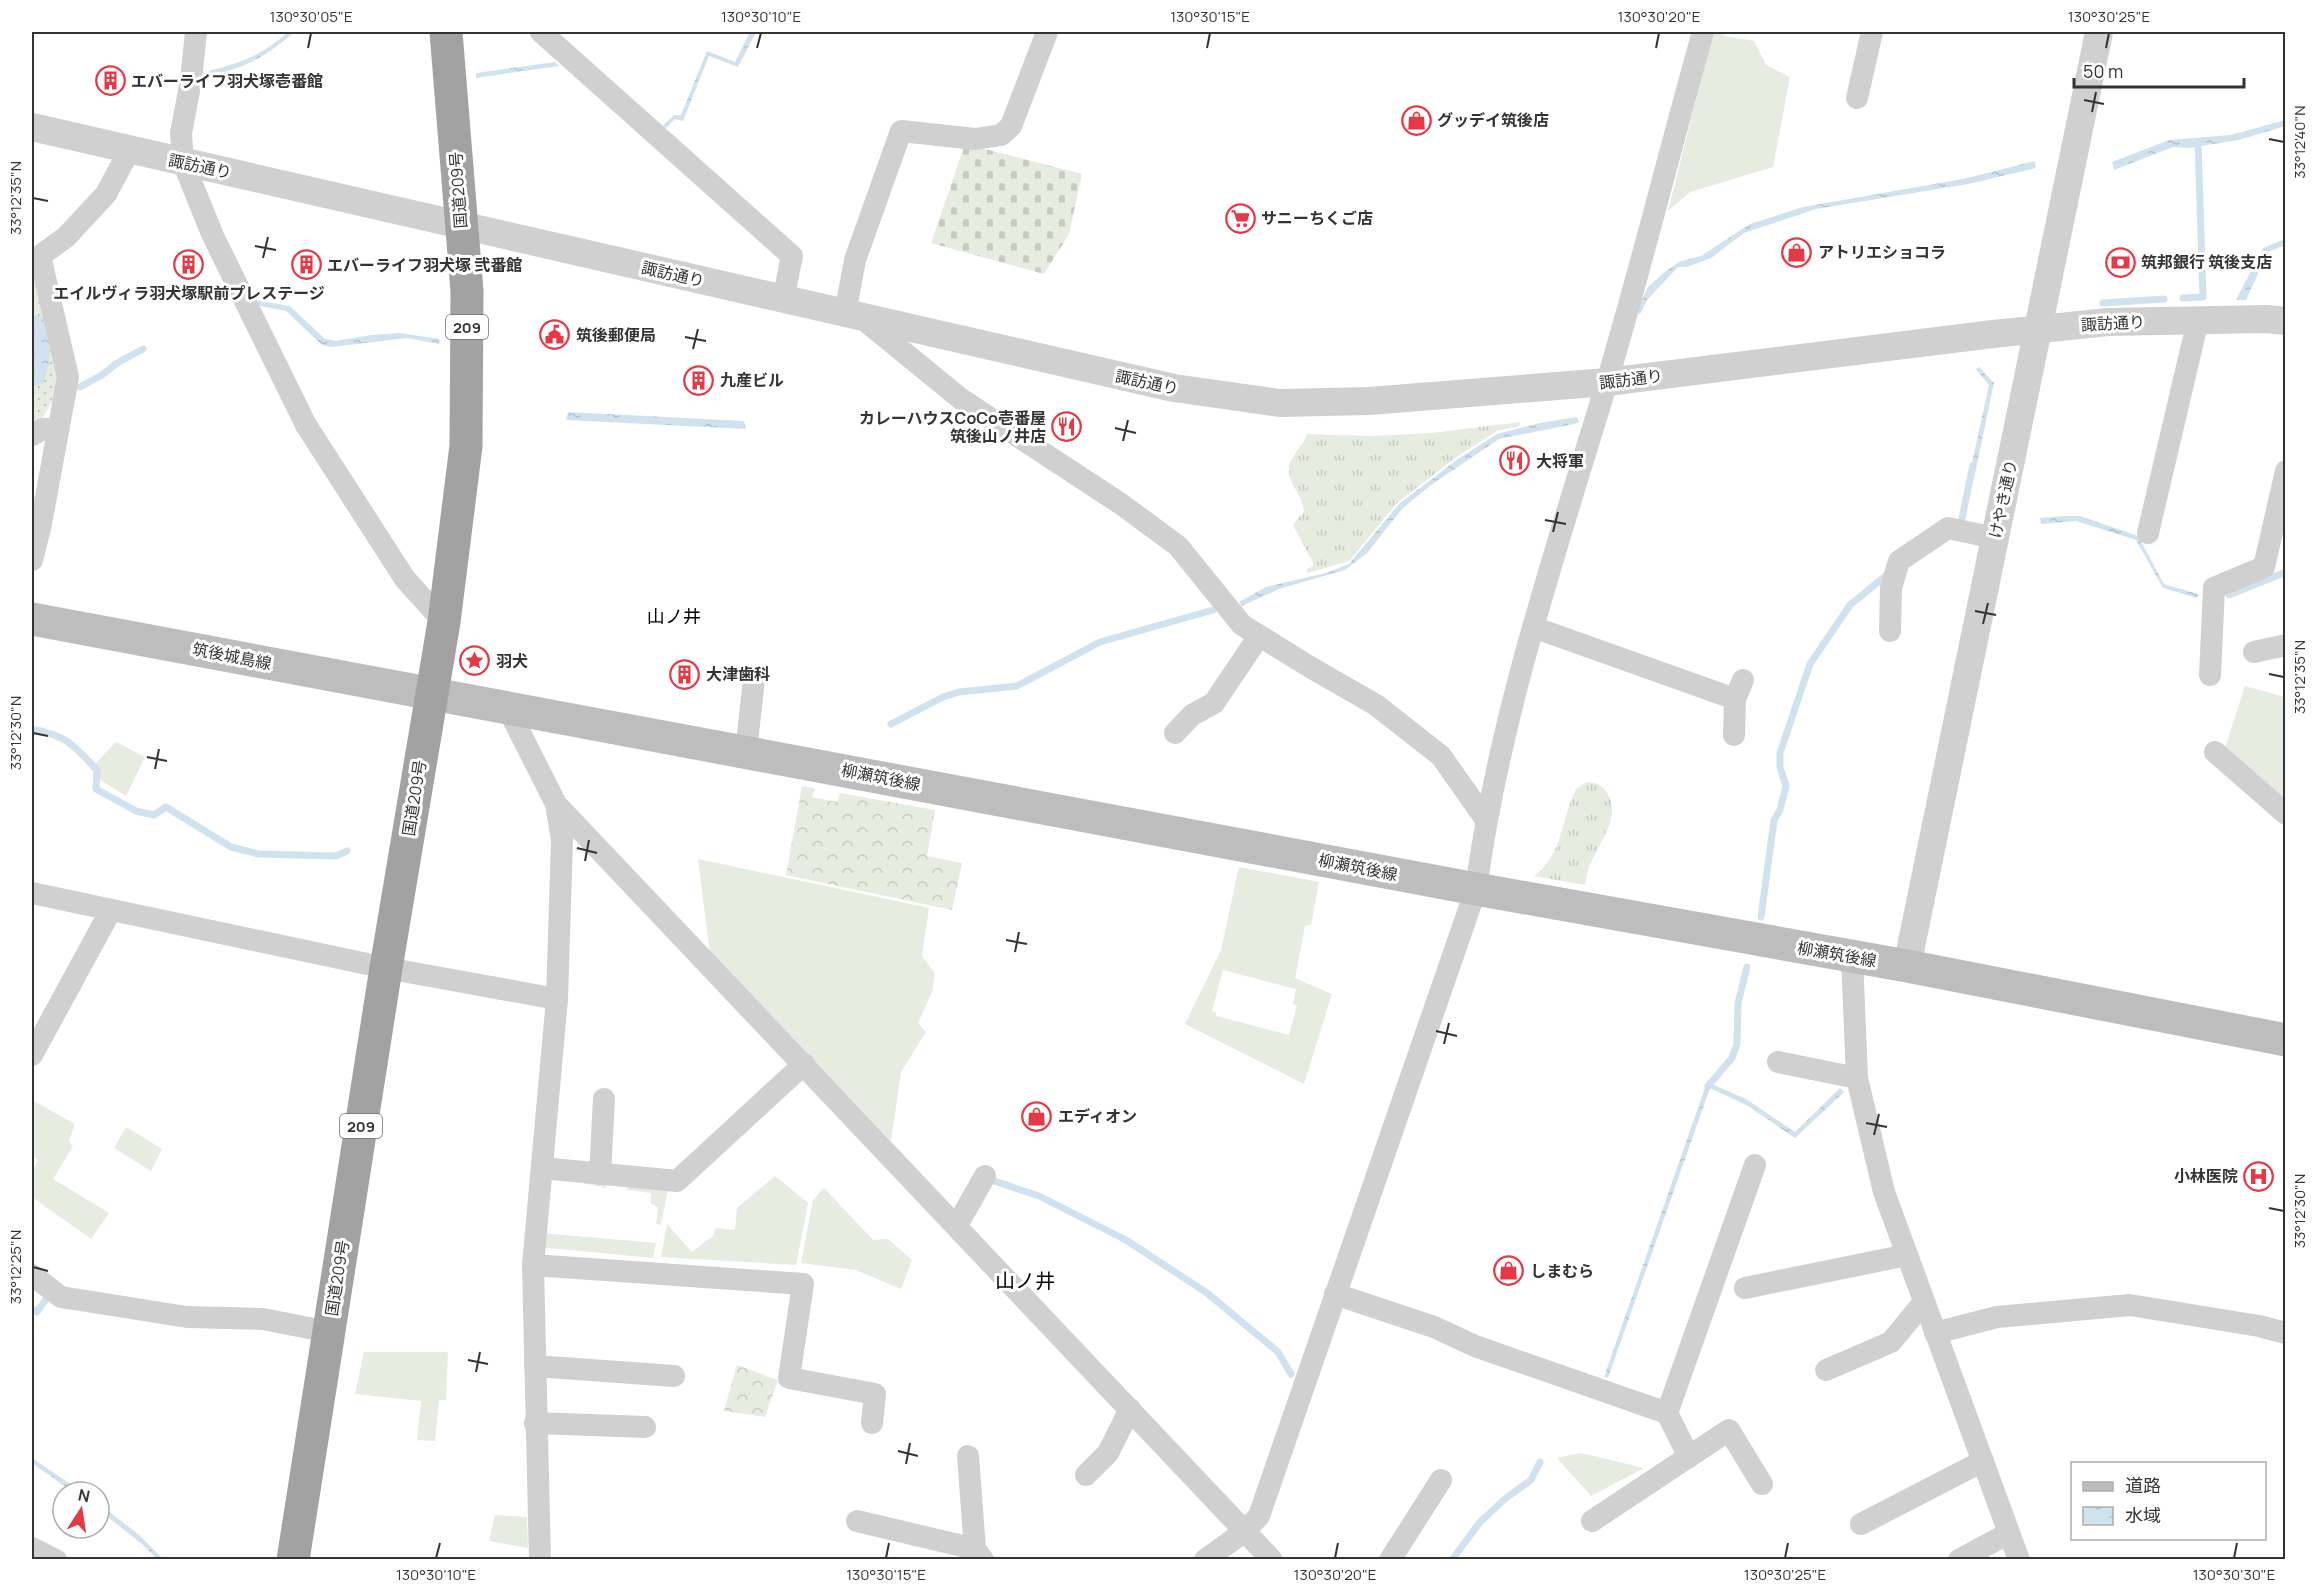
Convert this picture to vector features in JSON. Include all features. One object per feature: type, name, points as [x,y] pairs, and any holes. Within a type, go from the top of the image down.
[{"type":"highway","name":"国道209号","points":[[293,1560],[386,968],[444,622],[466,446],[467,291],[446,32]]},
{"type":"main road","name":"筑後城島線","points":[[32,619],[432,693]]},
{"type":"main road","name":"柳瀬筑後線","points":[[432,693],[1476,889],[1907,966],[2284,1037]]},
{"type":"street","points":[[196,32],[191,80],[181,133],[183,162],[213,236],[306,425],[405,579],[444,622]]},
{"type":"street","points":[[541,32],[792,256],[783,300]]},
{"type":"street","points":[[1047,32],[1011,126],[1001,135],[975,139],[900,131],[855,260],[854,317],[961,399],[1121,504],[1178,546],[1242,625],[1376,705],[1441,756],[1486,820]]},
{"type":"street","points":[[1205,1560],[1245,1531],[1259,1516],[1476,889],[1486,820],[1533,627],[1607,382],[1703,32]]},
{"type":"street","points":[[1857,98],[1872,32]]},
{"type":"street","name":"けやき通り","points":[[1907,966],[2099,32]]},
{"type":"street","name":"諏訪通り","points":[[32,127],[854,317],[1174,388],[1280,403],[1369,401],[1607,382],[2108,322],[2265,319],[2286,321]]},
{"type":"street","points":[[32,560],[41,524],[68,377],[40,256],[66,237],[106,194],[129,151]]},
{"type":"street","points":[[2148,533],[2198,320]]},
{"type":"street","points":[[32,435],[43,429],[57,429]]},
{"type":"street","points":[[2210,675],[2214,588],[2264,567],[2286,471]]},
{"type":"street","points":[[1890,631],[1891,588],[1899,561],[1948,528],[1995,538]]},
{"type":"street","points":[[1533,627],[1739,690],[1734,735]]},
{"type":"street","points":[[1175,733],[1192,715],[1214,703],[1259,636]]},
{"type":"street","points":[[2254,652],[2286,645]]},
{"type":"street","points":[[746,752],[754,680]]},
{"type":"street","points":[[507,707],[556,804],[1272,1560]]},
{"type":"street","points":[[2216,752],[2286,814]]},
{"type":"street","points":[[540,1560],[533,1265],[556,999],[562,840],[556,804]]},
{"type":"street","points":[[32,893],[386,968],[556,999]]},
{"type":"street","points":[[32,1055],[111,910]]},
{"type":"street","points":[[1851,957],[1857,1078],[1884,1192],[2019,1560]]},
{"type":"street","points":[[1778,1062],[1857,1078]]},
{"type":"street","points":[[542,1168],[677,1181],[804,1064]]},
{"type":"street","points":[[600,1174],[604,1099]]},
{"type":"street","points":[[1667,1413],[1755,1165]]},
{"type":"street","points":[[957,1225],[986,1176]]},
{"type":"street","points":[[1745,1288],[1907,1255]]},
{"type":"street","points":[[533,1265],[803,1284],[789,1378],[875,1394],[872,1423]]},
{"type":"street","points":[[32,1275],[61,1297],[188,1317],[263,1319],[328,1332]]},
{"type":"street","points":[[1335,1294],[1434,1327],[1475,1346],[1667,1413],[1689,1457]]},
{"type":"street","points":[[1826,1370],[1891,1341],[1924,1302]]},
{"type":"street","points":[[1935,1333],[1997,1317],[2130,1305],[2259,1326],[2286,1333]]},
{"type":"street","points":[[535,1366],[675,1376]]},
{"type":"street","points":[[1086,1475],[1108,1453],[1130,1409]]},
{"type":"street","points":[[535,1423],[645,1427]]},
{"type":"street","points":[[1592,1521],[1729,1430],[1762,1484]]},
{"type":"street","points":[[857,1521],[979,1554],[968,1456]]},
{"type":"street","points":[[1861,1524],[1983,1461]]},
{"type":"street","points":[[1390,1560],[1441,1480]]},
{"type":"street","points":[[1959,1560],[2009,1533]]},
{"type":"street","points":[[32,1548],[56,1560]]},
{"type":"green space","points":[[1713,32],[1754,41],[1766,65],[1790,77],[1773,167],[1690,192],[1668,211]]},
{"type":"green space","points":[[965,144],[1082,174],[1069,234],[1044,274],[931,243]]},
{"type":"green space","points":[[32,254],[64,381],[39,424],[32,427]]},
{"type":"green space","points":[[1520,422],[1519,426],[1497,431],[1458,456],[1398,502],[1349,561],[1308,573],[1306,570],[1314,565],[1293,525],[1304,511],[1289,474],[1291,460],[1307,434],[1370,436],[1432,433]]},
{"type":"green space","points":[[2245,686],[2285,697],[2285,807],[2224,751]]},
{"type":"green space","points":[[116,742],[145,757],[126,796],[99,779],[100,768],[95,764]]},
{"type":"green space","points":[[1587,782],[1603,788],[1611,802],[1612,811],[1607,830],[1589,867],[1585,885],[1534,876],[1551,858],[1576,789]]},
{"type":"green space","points":[[802,786],[814,788],[812,797],[837,802],[840,793],[935,810],[927,856],[962,863],[952,910],[786,875]]},
{"type":"green space","points":[[698,859],[929,908],[922,956],[935,973],[932,992],[918,1023],[926,1032],[901,1072],[891,1141],[710,953]]},
{"type":"green space","points":[[1239,867],[1319,882],[1311,925],[1305,926],[1295,978],[1332,994],[1304,1084],[1185,1024],[1221,950]],"holes":[[[1223,970],[1296,989],[1293,1004],[1297,1006],[1289,1035],[1216,1016],[1216,1013],[1212,1011]]]},
{"type":"green space","points":[[32,1100],[75,1124],[69,1141],[73,1146],[53,1179],[109,1213],[91,1239],[32,1197],[32,1173],[38,1160],[32,1155]]},
{"type":"green space","points":[[126,1127],[162,1149],[151,1171],[114,1148]]},
{"type":"green space","points":[[775,1176],[808,1203],[796,1265],[661,1257],[667,1224],[692,1252],[714,1235],[715,1228],[735,1230],[737,1208]]},
{"type":"green space","points":[[583,1183],[607,1183],[606,1188]]},
{"type":"green space","points":[[607,1183],[669,1183],[661,1225],[656,1224],[658,1207],[651,1204],[651,1193],[628,1190],[626,1185]]},
{"type":"green space","points":[[824,1188],[873,1240],[888,1239],[912,1260],[901,1289],[856,1270],[801,1263],[813,1200]]},
{"type":"green space","points":[[541,1233],[656,1243],[653,1258],[539,1247]]},
{"type":"green space","points":[[364,1352],[448,1352],[446,1400],[439,1400],[435,1441],[417,1440],[421,1401],[355,1394]]},
{"type":"green space","points":[[737,1365],[778,1380],[765,1417],[724,1411]]},
{"type":"green space","points":[[1581,1453],[1644,1468],[1591,1496],[1557,1458]]},
{"type":"green space","points":[[495,1515],[527,1517],[528,1548],[489,1541]]},
{"type":"water","points":[[288,32],[294,32],[252,62],[229,71],[204,76],[203,72],[227,66],[259,53]]},
{"type":"water","points":[[750,32],[756,32],[738,67],[709,56],[683,121],[675,119],[666,128],[663,125],[674,115],[681,115],[707,51],[735,62]]},
{"type":"water","points":[[555,62],[559,66],[476,78],[476,73]]},
{"type":"water","points":[[2285,120],[2285,126],[2239,140],[2188,148],[2173,147],[2114,170],[2112,162],[2169,140],[2231,135]]},
{"type":"water","points":[[2035,161],[2036,168],[1968,184],[1816,209],[1744,233],[1711,258],[1687,267],[1678,267],[1647,300],[1640,314],[1636,312],[1648,287],[1665,272],[1679,262],[1701,256],[1750,224],[1803,207],[1963,179]]},
{"type":"water","points":[[2285,239],[2285,245],[2268,252],[2246,300],[2236,300],[2263,248]]},
{"type":"water","points":[[255,300],[290,306],[325,339],[336,341],[399,333],[440,339],[439,344],[407,338],[332,347],[322,345],[286,311],[255,305]]},
{"type":"water","points":[[32,314],[43,318],[50,352],[46,376],[42,384],[32,386]]},
{"type":"water","points":[[1979,367],[1994,383],[1975,473],[1970,472],[1989,385],[1976,369]]},
{"type":"water","points":[[568,412],[744,421],[746,429],[566,420]]},
{"type":"water","points":[[1577,417],[1579,422],[1574,424],[1499,439],[1431,485],[1402,509],[1367,553],[1345,570],[1279,589],[1242,606],[1239,602],[1266,587],[1326,573],[1349,564],[1399,504],[1458,459],[1497,434],[1540,423]]},
{"type":"water","points":[[2080,516],[2138,536],[2164,584],[2198,594],[2197,598],[2163,588],[2136,540],[2076,521],[2041,524],[2040,518]]},
{"type":"water","points":[[1707,1082],[1746,1099],[1795,1132],[1840,1088],[1844,1092],[1795,1138],[1748,1106],[1710,1088],[1608,1378],[1604,1377]]},
{"type":"water","points":[[32,1458],[64,1480],[56,1480],[32,1463]]},
{"type":"water","points":[[111,1513],[138,1534],[163,1559],[157,1559],[111,1519]]},
{"type":"waterway","points":[[2183,298],[2203,297],[2198,142]]},
{"type":"waterway","points":[[2103,303],[2164,299]]},
{"type":"waterway","points":[[80,387],[143,349]]},
{"type":"waterway","points":[[1957,526],[1961,523],[1973,465]]},
{"type":"waterway","points":[[2229,595],[2286,572]]},
{"type":"waterway","points":[[1761,917],[1774,820],[1780,810],[1786,786],[1780,767],[1780,753],[1810,664],[1850,605],[1889,573]]},
{"type":"waterway","points":[[891,724],[943,697],[959,692],[1017,686],[1100,642],[1213,610]]},
{"type":"waterway","points":[[32,729],[69,742],[97,770],[96,789],[136,811],[154,815],[166,807],[231,847],[258,854],[336,856],[347,851]]},
{"type":"waterway","points":[[1708,1086],[1732,1058],[1737,1044],[1738,1003],[1747,967]]},
{"type":"waterway","points":[[991,1180],[1039,1196],[1126,1240],[1207,1293],[1278,1352],[1291,1374]]},
{"type":"waterway","points":[[32,1309],[37,1312],[46,1299]]},
{"type":"waterway","points":[[1452,1560],[1480,1522],[1506,1498],[1531,1480],[1540,1462]]},
{"type":"place","name":"エバーライフ羽犬塚壱番館","points":[[110,81]]},
{"type":"place","name":"グッデイ筑後店","points":[[1416,120]]},
{"type":"place","name":"サニーちくご店","points":[[1240,218]]},
{"type":"place","name":"アトリエショコラ","points":[[1797,252]]},
{"type":"place","name":"筑邦銀行 筑後支店","points":[[2120,262]]},
{"type":"place","name":"エイルヴィラ羽犬塚駅前プレステージ","points":[[189,265]]},
{"type":"place","name":"エバーライフ羽犬塚 弐番館","points":[[306,265]]},
{"type":"place","name":"筑後郵便局","points":[[555,335]]},
{"type":"place","name":"九産ビル","points":[[699,380]]},
{"type":"place","name":"カレーハウスCoCo壱番屋 筑後山ノ井店","points":[[1067,427]]},
{"type":"place","name":"大将軍","points":[[1515,461]]},
{"type":"place","name":"羽犬","points":[[475,661]]},
{"type":"place","name":"大津歯科","points":[[685,674]]},
{"type":"place","name":"エディオン","points":[[1037,1116]]},
{"type":"place","name":"小林医院","points":[[2259,1176]]},
{"type":"place","name":"しまむら","points":[[1509,1271]]},
{"type":"district","name":"山ノ井","points":[[674,616]]},
{"type":"district","name":"山ノ井","points":[[1025,1280]]}]
